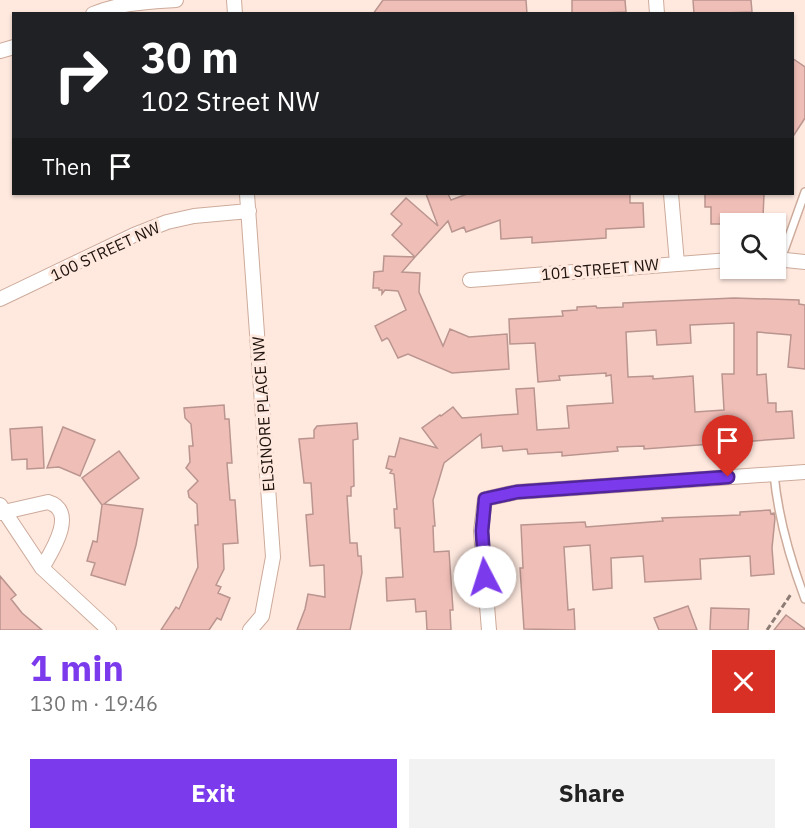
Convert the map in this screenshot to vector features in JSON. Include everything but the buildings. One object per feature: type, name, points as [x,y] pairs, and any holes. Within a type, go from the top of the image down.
[{"type":"street","points":[[97,12],[134,4],[176,0]]},
{"type":"street","name":"ELSINORE PLACE NW","points":[[247,195],[273,557],[262,616],[250,630]]},
{"type":"street","points":[[671,195],[677,263]]},
{"type":"street","name":"100 STREET NW","points":[[0,299],[134,235],[167,222],[194,216],[249,211]]},
{"type":"street","points":[[786,260],[805,262]]},
{"type":"street","name":"101 STREET NW","points":[[470,280],[720,261]]},
{"type":"street","points":[[489,630],[482,531],[485,499],[517,492],[805,472]]},
{"type":"street","points":[[42,568],[51,553],[60,529],[63,516],[61,511],[55,504],[48,502],[1,510],[42,568],[109,630]]},
{"type":"lane","points":[[786,239],[805,192]]},
{"type":"lane","points":[[774,474],[777,500],[805,599]]},
{"type":"path","points":[[767,630],[799,582]]},
{"type":"route","points":[[485,577],[482,531],[485,499],[517,492],[728,477]]}]
